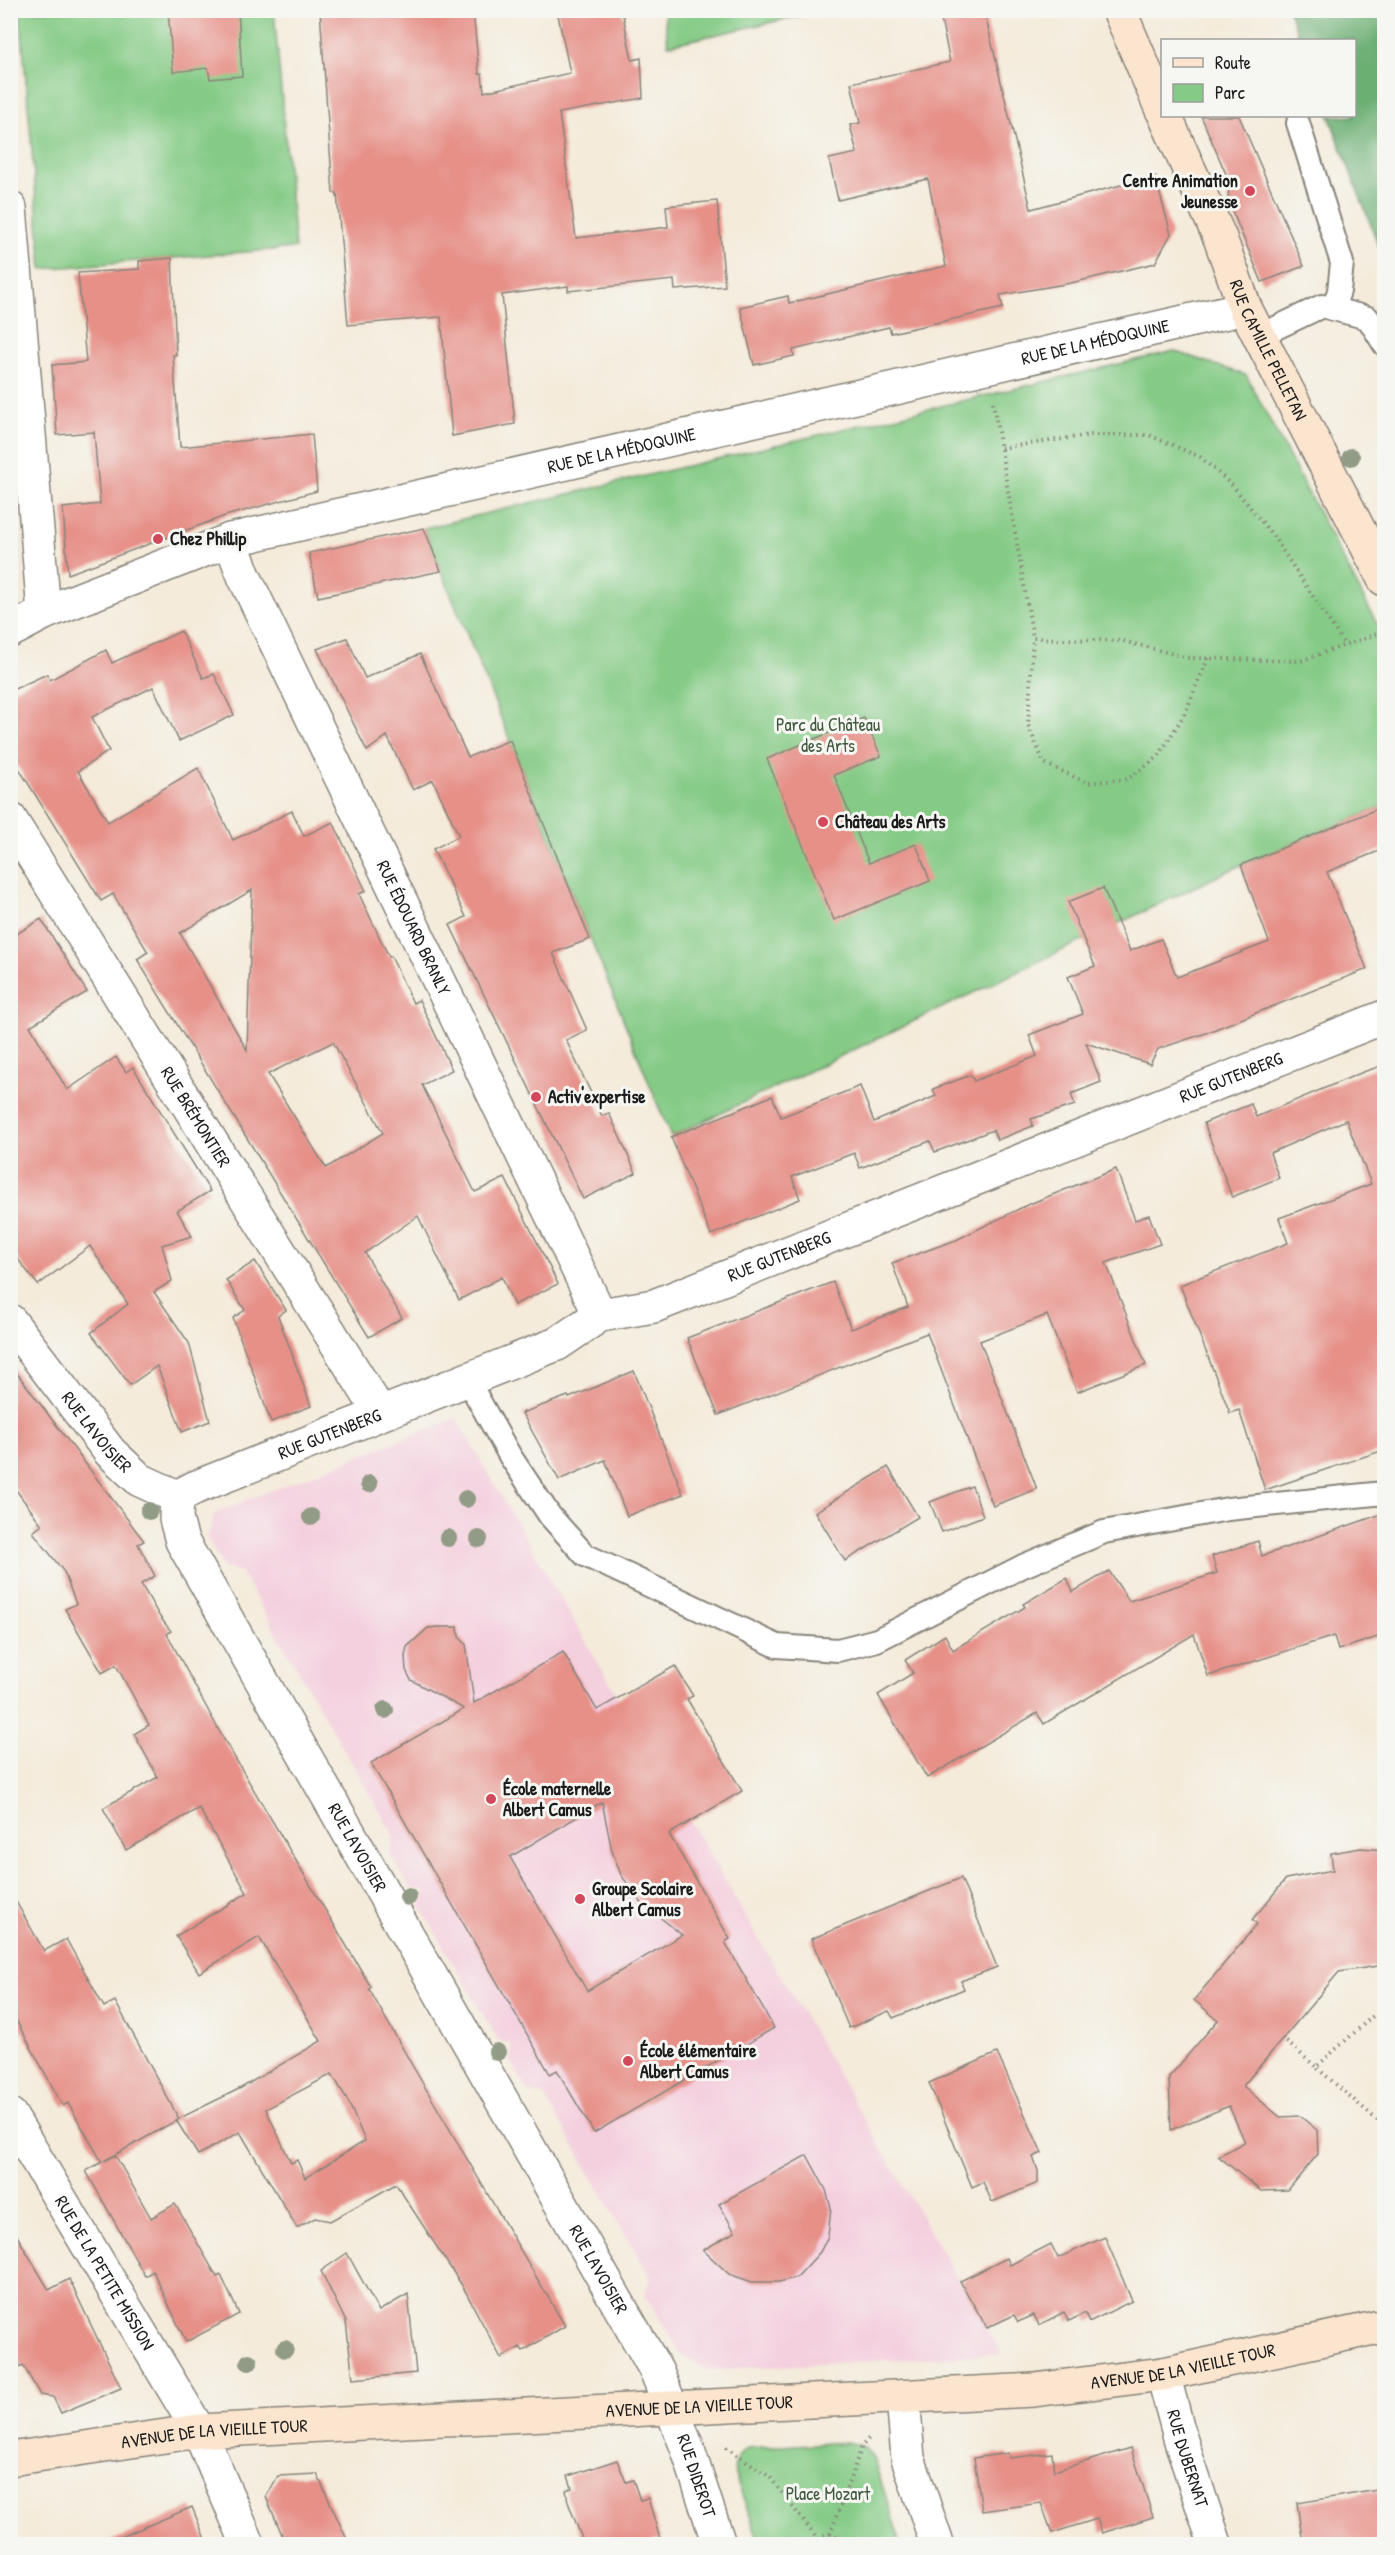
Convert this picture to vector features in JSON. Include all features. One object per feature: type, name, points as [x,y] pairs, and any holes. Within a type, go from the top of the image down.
[{"type":"street","points":[[1119,10],[1161,108]]},
{"type":"street","name":"RUE CAMILLE PELLETAN","points":[[1165,117],[1220,238],[1252,322],[1384,579]]},
{"type":"street","points":[[10,208],[44,614]]},
{"type":"street","name":"RUE DE LA MÉDOQUINE","points":[[10,631],[44,614],[230,540],[1252,322]]},
{"type":"street","name":"RUE ÉDOUARD BRANLY","points":[[230,540],[249,586],[600,1315]]},
{"type":"street","name":"RUE BRÉMONTIER","points":[[10,819],[380,1413]]},
{"type":"street","name":"RUE GUTENBERG","points":[[177,1497],[194,1488],[380,1413],[557,1344],[600,1315],[654,1306],[1384,1017]]},
{"type":"street","name":"RUE LAVOISIER","points":[[10,1321],[110,1452],[140,1480],[177,1497],[176,1519],[182,1541],[650,2359],[673,2408]]},
{"type":"street","name":"RUE DE LA PETITE MISSION","points":[[10,2115],[199,2431],[248,2544]]},
{"type":"street","name":"AVENUE DE LA VIEILLE TOUR","points":[[10,2459],[85,2446],[199,2431],[1034,2391],[1163,2374],[1384,2326]]},
{"type":"street","name":"RUE DUBERNAT","points":[[1163,2374],[1181,2441],[1215,2544]]},
{"type":"street","points":[[903,2397],[908,2458],[937,2544]]},
{"type":"street","name":"RUE DIDEROT","points":[[673,2408],[719,2544]]},
{"type":"lane","points":[[1298,123],[1342,263],[1339,291],[1333,309]]},
{"type":"lane","points":[[1252,322],[1322,306],[1376,315],[1384,344]]},
{"type":"lane","points":[[467,1379],[510,1456],[550,1516],[585,1555],[777,1646],[838,1650],[877,1640],[1023,1566],[1104,1533],[1228,1509],[1384,1493]]},
{"type":"path","points":[[991,395],[1033,638],[1028,725],[1044,764],[1087,783],[1128,779],[1158,757],[1185,712],[1208,658]]},
{"type":"path","points":[[1000,448],[1091,435],[1149,435],[1200,457],[1233,486],[1273,536],[1345,645]]},
{"type":"path","points":[[1033,638],[1123,642],[1189,658],[1300,662],[1382,633]]},
{"type":"path","points":[[1316,2067],[1374,2015],[1384,2013]]},
{"type":"path","points":[[1282,2038],[1384,2126]]},
{"type":"path","points":[[719,2442],[770,2477],[816,2542],[830,2534],[862,2446],[903,2397]]},
{"type":"path","points":[[830,2534],[839,2538],[843,2544]]},
{"type":"shaded area","name":"Groupe Scolaire Albert Camus","points":[[456,1418],[1002,2354],[706,2370],[681,2354],[645,2294],[651,2278],[544,2095],[529,2093],[509,2058],[512,2044],[498,2040],[421,1907],[425,1891],[411,1889],[390,1854],[394,1836],[241,1572],[224,1568],[207,1538],[215,1513]]},
{"type":"green space","points":[[664,10],[823,10],[823,11],[668,45]]},
{"type":"green space","points":[[20,11],[274,11],[295,248],[42,269]]},
{"type":"green space","points":[[1289,11],[1384,11],[1383,257],[1329,117],[1356,117],[1356,39],[1300,39]]},
{"type":"green space","name":"Parc du Château des Arts","points":[[1174,351],[1246,375],[1384,637],[1384,806],[1241,865],[671,1137],[424,528]]},
{"type":"green space","name":"Place Mozart","points":[[847,2442],[862,2446],[873,2457],[901,2544],[760,2544],[735,2475],[734,2466],[740,2454],[747,2448]]},
{"type":"building","points":[[168,10],[238,10],[242,76],[210,79],[208,68],[173,72]]},
{"type":"building","points":[[320,10],[473,10],[479,74],[482,74],[484,92],[570,73],[557,10],[622,10],[632,60],[641,58],[643,98],[559,113],[576,238],[668,227],[666,206],[717,201],[725,286],[675,290],[674,280],[568,291],[568,286],[502,295],[515,424],[452,436],[441,317],[348,325],[337,193],[333,193]]},
{"type":"building","points":[[939,10],[984,10],[1031,209],[1155,176],[1171,234],[1155,263],[1071,283],[1000,295],[1003,308],[891,333],[889,327],[793,350],[794,356],[754,365],[740,307],[788,296],[789,303],[946,266],[928,179],[838,200],[829,159],[857,153],[850,125],[860,123],[851,83],[950,62]]},
{"type":"building","name":"Centre Animation Jeunesse","points":[[1201,117],[1239,117],[1304,266],[1262,282],[1228,201],[1229,181]]},
{"type":"building","points":[[172,258],[176,355],[173,355],[180,447],[312,434],[317,491],[225,516],[68,574],[63,508],[100,504],[94,432],[57,435],[52,365],[86,362],[78,273],[139,269],[139,261]]},
{"type":"building","points":[[424,528],[441,571],[318,597],[309,553]]},
{"type":"building","points":[[181,631],[203,678],[214,674],[234,715],[179,741],[153,687],[92,717],[109,751],[78,771],[108,822],[198,768],[233,840],[292,811],[304,836],[333,822],[366,891],[359,894],[389,957],[391,956],[413,1003],[419,1000],[452,1070],[422,1085],[475,1192],[505,1178],[558,1284],[514,1305],[502,1277],[459,1300],[418,1216],[365,1253],[402,1318],[369,1337],[137,959],[148,952],[113,894],[101,901],[10,754],[10,691],[47,674],[50,680],[106,650],[112,663]],"holes":[[[252,890],[247,1050],[180,933]],[[333,1042],[383,1133],[326,1168],[268,1074]]]},
{"type":"building","points":[[347,638],[365,678],[420,654],[468,757],[510,740],[590,939],[553,953],[587,1030],[566,1040],[602,1116],[609,1113],[636,1173],[583,1199],[450,925],[466,917],[433,849],[459,836],[433,780],[413,790],[387,736],[367,751],[317,649]]},
{"type":"building","name":"Château des Arts","points":[[864,718],[881,756],[834,775],[869,863],[916,844],[930,881],[834,920],[767,759]]},
{"type":"building","points":[[1384,806],[1384,849],[1327,872],[1367,969],[1203,1034],[1158,1049],[1150,1064],[1086,1043],[1101,1082],[1071,1094],[1075,1105],[1031,1119],[1033,1126],[997,1140],[993,1130],[935,1152],[930,1141],[860,1168],[854,1153],[792,1177],[800,1199],[711,1235],[671,1137],[772,1096],[781,1117],[860,1086],[874,1122],[936,1096],[933,1089],[971,1075],[974,1081],[1037,1056],[1029,1035],[1083,1014],[1068,977],[1095,966],[1068,902],[1103,888],[1130,951],[1161,939],[1177,977],[1269,942],[1241,865]]},
{"type":"building","points":[[41,919],[87,992],[30,1026],[67,1090],[116,1057],[126,1072],[133,1067],[210,1191],[177,1211],[192,1236],[162,1245],[172,1281],[154,1292],[189,1343],[210,1421],[182,1432],[157,1366],[130,1385],[91,1333],[128,1304],[90,1246],[38,1285],[10,1249],[10,938]]},
{"type":"building","points":[[1384,1065],[1384,1450],[1265,1490],[1239,1410],[1230,1413],[1180,1285],[1288,1243],[1279,1218],[1371,1184],[1346,1120],[1270,1153],[1279,1178],[1232,1197],[1204,1123],[1251,1104],[1256,1117]]},
{"type":"building","points":[[1116,1169],[1135,1220],[1149,1215],[1160,1244],[1106,1263],[1146,1365],[1077,1392],[1047,1315],[980,1341],[1037,1489],[993,1506],[927,1333],[718,1415],[687,1338],[833,1282],[851,1329],[908,1307],[892,1263],[956,1240],[1027,1205]]},
{"type":"building","points":[[255,1261],[286,1310],[278,1316],[311,1406],[271,1422],[233,1318],[245,1310],[226,1280]]},
{"type":"building","points":[[10,1364],[144,1541],[138,1544],[155,1576],[141,1584],[171,1631],[167,1634],[223,1738],[371,1987],[369,1989],[412,2065],[565,2326],[523,2351],[520,2347],[501,2358],[463,2287],[396,2184],[330,2221],[315,2218],[297,2228],[240,2132],[198,2155],[176,2120],[241,2088],[321,2041],[259,1937],[199,1973],[176,1936],[247,1893],[199,1808],[126,1850],[103,1808],[158,1777],[134,1734],[149,1725],[116,1665],[102,1673],[65,1609],[76,1604],[64,1572],[33,1532],[42,1525],[10,1482]],"holes":[[[332,2074],[348,2101],[365,2141],[305,2178],[297,2160],[291,2163],[266,2109]]]},
{"type":"building","points":[[634,1371],[683,1494],[627,1516],[605,1460],[559,1480],[522,1413],[568,1396],[569,1398]]},
{"type":"building","points":[[888,1467],[918,1517],[845,1561],[815,1512]]},
{"type":"building","points":[[972,1486],[983,1516],[942,1532],[930,1502]]},
{"type":"building","points":[[1384,1513],[1384,1635],[1338,1650],[1334,1636],[1208,1676],[1194,1634],[1044,1724],[1037,1713],[927,1778],[878,1695],[913,1673],[905,1660],[945,1635],[953,1650],[1025,1607],[1023,1604],[1067,1578],[1073,1592],[1109,1571],[1129,1601],[1217,1573],[1212,1556],[1258,1541],[1262,1556]]},
{"type":"building","points":[[458,1627],[459,1637],[466,1644],[474,1703],[563,1652],[597,1710],[675,1666],[693,1696],[687,1699],[742,1791],[669,1834],[730,1939],[725,1942],[774,2028],[594,2133],[557,2070],[550,2074],[371,1763],[464,1709],[411,1680],[406,1670],[407,1647],[428,1628]],"holes":[[[602,1802],[612,1851],[621,1875],[641,1902],[682,1935],[587,1991],[510,1857]]]},
{"type":"building","points":[[1361,1848],[1384,1850],[1384,1965],[1339,1972],[1243,2086],[1280,2117],[1300,2116],[1317,2130],[1318,2154],[1288,2190],[1261,2191],[1218,2156],[1245,2142],[1229,2106],[1171,2130],[1169,2077],[1218,2020],[1194,2000],[1257,1924],[1252,1920],[1286,1879],[1333,1870],[1331,1853]]},
{"type":"building","points":[[961,1878],[997,1967],[961,1981],[964,1989],[893,2018],[889,2011],[849,2028],[811,1939]]},
{"type":"building","points":[[10,1891],[44,1951],[66,1939],[104,2007],[115,2001],[179,2119],[104,2161],[115,2155],[151,2218],[175,2204],[217,2277],[221,2275],[239,2314],[186,2342],[153,2271],[145,2276],[86,2171],[102,2162],[68,2103],[63,2106],[10,2009]]},
{"type":"building","points":[[997,2053],[1042,2153],[1033,2157],[1038,2171],[1038,2183],[992,2202],[983,2182],[972,2187],[929,2083]]},
{"type":"building","points":[[807,2155],[826,2190],[831,2208],[828,2236],[820,2252],[797,2277],[779,2282],[752,2282],[729,2274],[703,2250],[735,2232],[719,2204]]},
{"type":"building","points":[[10,2224],[49,2290],[69,2279],[121,2388],[61,2413],[53,2397],[40,2395],[23,2365],[10,2371]]},
{"type":"building","points":[[1105,2237],[1132,2301],[1089,2322],[1085,2313],[1069,2321],[1064,2312],[1039,2325],[1034,2315],[1018,2322],[1014,2315],[987,2328],[960,2281],[1007,2258],[1010,2265],[1051,2244],[1058,2258]]},
{"type":"building","points":[[347,2253],[379,2311],[408,2294],[416,2373],[353,2379],[346,2322],[321,2271]]},
{"type":"building","points":[[1131,2448],[1153,2517],[1102,2533],[1097,2519],[1052,2533],[1041,2503],[982,2511],[974,2458],[1008,2453],[1009,2458],[1052,2453],[1054,2471]]},
{"type":"building","points":[[617,2460],[626,2482],[633,2480],[640,2500],[648,2498],[660,2539],[642,2544],[584,2544],[568,2502],[566,2490],[572,2488],[568,2476]]},
{"type":"building","points":[[317,2474],[349,2544],[286,2544],[266,2497],[278,2476]]},
{"type":"building","points":[[1384,2489],[1384,2544],[1303,2544],[1297,2503]]},
{"type":"building","points":[[192,2507],[207,2544],[104,2544]]},
{"type":"place","name":"Centre Animation Jeunesse","points":[[1250,191]]},
{"type":"place","name":"Chez Phillip","points":[[158,539]]},
{"type":"place","name":"Château des Arts","points":[[823,822]]},
{"type":"place","name":"Activ'expertise","points":[[536,1097]]},
{"type":"place","name":"École maternelle Albert Camus","points":[[491,1799]]},
{"type":"place","name":"Groupe Scolaire Albert Camus","points":[[580,1899]]},
{"type":"place","name":"École élémentaire Albert Camus","points":[[628,2061]]}]
